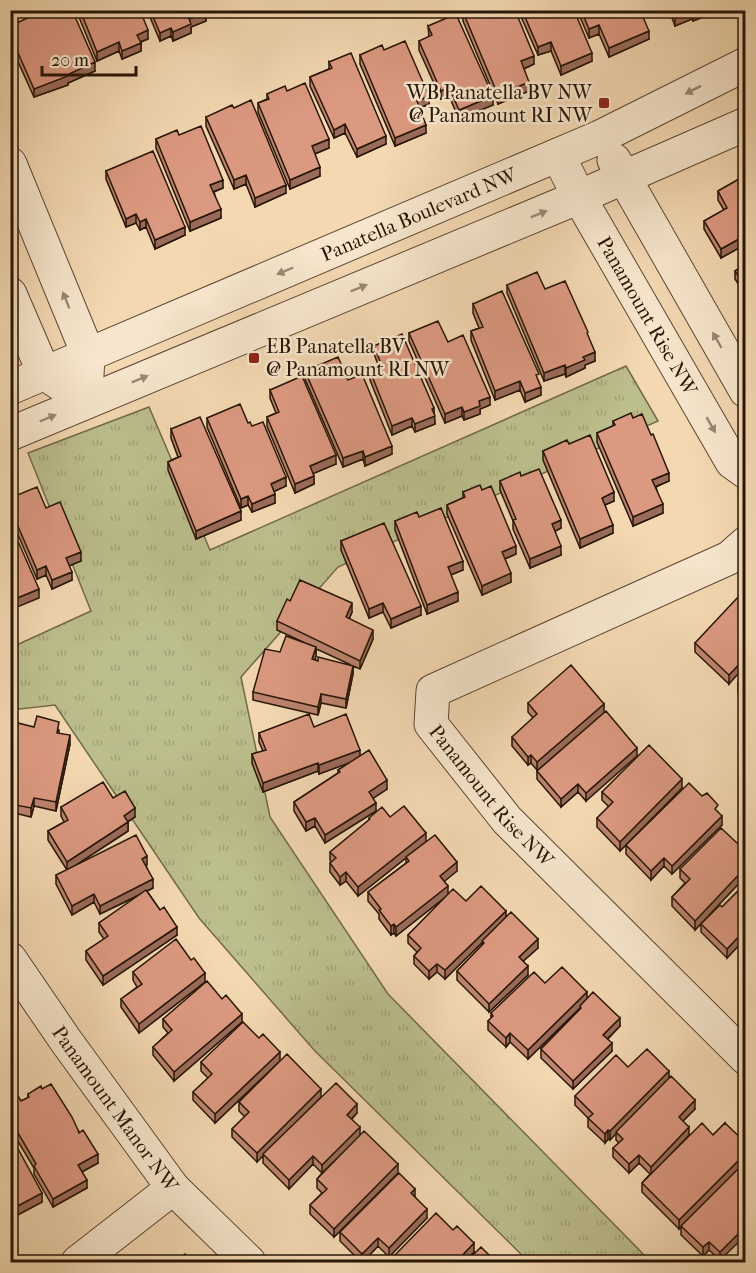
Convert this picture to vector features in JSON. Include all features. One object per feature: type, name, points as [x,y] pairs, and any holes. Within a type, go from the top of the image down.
[{"type":"street","name":"Panatella Boulevard NW","points":[[10,388],[600,137],[746,64]]},
{"type":"street","points":[[10,434],[579,197],[746,124]]},
{"type":"street","points":[[600,137],[746,391]]},
{"type":"street","name":"Panamount Rise NW","points":[[558,155],[579,197],[732,462],[746,472]]},
{"type":"street","points":[[10,164],[88,354],[86,401]]},
{"type":"street","points":[[10,294],[44,373],[86,401]]},
{"type":"street","name":"Panamount Rise NW","points":[[746,543],[729,558],[433,691],[431,724],[507,820],[746,1058]]},
{"type":"street","name":"Panamount Manor NW","points":[[10,959],[66,1041],[173,1188],[78,1263]]},
{"type":"street","points":[[173,1188],[249,1263]]},
{"type":"green space","points":[[626,366],[658,421],[338,567],[241,677],[270,817],[388,994],[651,1262],[529,1262],[314,1050],[199,918],[55,705],[11,710],[10,648],[91,611],[28,453],[149,407],[210,550]]},
{"type":"building","points":[[30,10],[72,10],[95,62],[68,76],[34,89],[10,35],[10,26],[32,16]]},
{"type":"building","points":[[80,10],[140,10],[148,30],[137,35],[141,43],[122,51],[119,42],[97,52]]},
{"type":"building","points":[[150,10],[205,10],[206,12],[189,19],[191,24],[173,32],[171,28],[160,33]]},
{"type":"building","points":[[466,10],[515,10],[534,56],[521,61],[529,82],[498,95],[463,12]]},
{"type":"building","points":[[522,10],[574,10],[592,53],[561,66],[551,42],[538,47]]},
{"type":"building","points":[[581,10],[640,10],[649,31],[609,48],[599,25],[589,29]]},
{"type":"building","points":[[673,10],[691,10],[675,17]]},
{"type":"building","points":[[456,14],[493,96],[459,110],[449,87],[441,91],[419,41],[432,35],[428,26]]},
{"type":"building","points":[[405,41],[429,96],[417,101],[426,125],[395,138],[360,55],[382,45],[384,50]]},
{"type":"building","points":[[351,53],[386,136],[357,149],[345,124],[334,130],[310,77],[332,68],[329,62]]},
{"type":"building","points":[[305,83],[329,139],[312,146],[320,167],[290,180],[258,103],[269,99],[267,94],[285,86],[287,91]]},
{"type":"building","points":[[251,100],[286,185],[255,198],[246,175],[234,180],[206,117],[232,105],[234,108]]},
{"type":"building","points":[[201,126],[223,180],[210,185],[221,209],[190,222],[156,139],[177,130],[179,135]]},
{"type":"building","points":[[153,151],[185,227],[155,240],[146,219],[140,222],[136,214],[126,219],[106,171]]},
{"type":"building","points":[[746,175],[746,235],[721,249],[704,221],[727,208],[718,191]]},
{"type":"building","points":[[746,264],[746,288],[735,271]]},
{"type":"building","points":[[537,272],[545,289],[565,281],[595,352],[583,357],[585,360],[566,368],[565,365],[544,373],[507,285]]},
{"type":"building","points":[[502,291],[539,374],[536,375],[541,387],[525,393],[520,381],[495,391],[471,331],[483,327],[473,304]]},
{"type":"building","points":[[438,321],[448,342],[463,335],[490,397],[479,401],[480,406],[464,412],[462,407],[445,414],[409,333]]},
{"type":"building","points":[[402,334],[434,408],[432,409],[435,416],[415,424],[412,418],[392,426],[370,371],[382,366],[374,346]]},
{"type":"building","points":[[338,357],[348,380],[362,374],[392,446],[365,457],[363,451],[343,458],[305,371]]},
{"type":"building","points":[[302,376],[336,455],[310,466],[314,476],[295,484],[267,417],[279,412],[270,390]]},
{"type":"building","points":[[240,404],[248,423],[250,422],[252,426],[263,422],[286,477],[271,484],[275,494],[252,504],[248,496],[241,499],[207,418]]},
{"type":"building","points":[[631,413],[633,418],[642,414],[669,473],[652,480],[663,504],[633,517],[597,433],[615,425],[613,421]]},
{"type":"building","points":[[200,417],[241,511],[196,531],[168,462],[181,456],[171,429]]},
{"type":"building","points":[[590,435],[614,492],[602,498],[613,525],[580,539],[543,451],[567,440],[569,444]]},
{"type":"building","points":[[539,469],[561,520],[552,524],[561,546],[530,559],[513,520],[516,519],[500,481],[520,472],[521,476]]},
{"type":"building","points":[[480,485],[482,490],[491,486],[516,546],[502,552],[511,573],[482,586],[447,505],[465,497],[463,492]]},
{"type":"building","points":[[37,487],[46,508],[60,502],[81,552],[66,558],[72,572],[52,580],[46,566],[37,570],[10,508],[10,498]]},
{"type":"building","points":[[441,508],[463,561],[448,567],[458,592],[427,605],[395,521],[417,512],[419,517]]},
{"type":"building","points":[[10,523],[39,589],[10,601]]},
{"type":"building","points":[[384,523],[421,606],[391,619],[383,603],[369,609],[341,541]]},
{"type":"building","points":[[300,580],[352,603],[346,617],[373,630],[360,661],[277,621],[287,599],[290,601]]},
{"type":"building","points":[[739,596],[746,602],[746,657],[729,675],[695,643]]},
{"type":"building","points":[[286,636],[316,647],[312,659],[318,661],[318,657],[353,666],[346,699],[321,694],[318,707],[253,692],[265,649],[280,652]]},
{"type":"building","points":[[571,665],[604,704],[537,762],[531,755],[528,757],[512,737],[537,714],[528,703]]},
{"type":"building","points":[[746,675],[746,690],[738,683]]},
{"type":"building","points":[[606,711],[637,748],[586,793],[578,784],[561,799],[537,771]]},
{"type":"building","points":[[309,714],[314,727],[346,714],[360,750],[263,783],[252,754],[266,750],[259,733]]},
{"type":"building","points":[[37,716],[59,722],[57,733],[70,735],[56,802],[34,798],[31,808],[10,804],[10,756],[18,723],[34,727]]},
{"type":"building","points":[[649,745],[682,779],[620,842],[597,818],[613,802],[602,792]]},
{"type":"building","points":[[369,750],[387,780],[369,792],[376,803],[325,835],[315,818],[306,822],[294,802]]},
{"type":"building","points":[[103,782],[113,798],[125,791],[135,808],[124,816],[128,822],[67,862],[48,831],[68,820],[61,807]]},
{"type":"building","points":[[689,783],[702,796],[707,793],[718,805],[715,809],[722,816],[672,866],[664,858],[651,871],[626,845]]},
{"type":"building","points":[[404,806],[426,833],[358,887],[346,872],[340,877],[330,863],[336,858],[330,852],[382,807],[390,817]]},
{"type":"building","points":[[721,828],[737,843],[741,839],[746,844],[746,867],[695,921],[672,897],[690,879],[680,869]]},
{"type":"building","points":[[136,835],[147,856],[142,859],[153,879],[100,906],[94,894],[72,906],[56,875]]},
{"type":"building","points":[[435,835],[457,862],[440,876],[448,886],[396,927],[394,924],[391,926],[368,892],[409,861],[406,857]]},
{"type":"building","points":[[746,883],[746,936],[742,933],[727,949],[701,924]]},
{"type":"building","points":[[481,886],[506,911],[445,970],[437,964],[429,971],[414,956],[421,948],[408,935],[453,889],[466,901]]},
{"type":"building","points":[[146,890],[160,910],[164,907],[177,927],[103,976],[86,951],[108,936],[99,923]]},
{"type":"building","points":[[511,912],[538,939],[519,957],[528,966],[489,1004],[457,971],[484,943],[482,941]]},
{"type":"building","points":[[176,939],[191,960],[194,958],[205,973],[139,1024],[121,999],[142,984],[133,972]]},
{"type":"building","points":[[562,967],[587,992],[528,1050],[510,1033],[506,1038],[488,1021],[493,1016],[491,1013],[534,972],[545,983]]},
{"type":"building","points":[[207,981],[222,999],[226,995],[242,1014],[174,1072],[153,1047],[172,1030],[163,1019]]},
{"type":"building","points":[[593,992],[620,1018],[603,1035],[612,1043],[573,1081],[541,1049],[581,1008],[580,1006]]},
{"type":"building","points":[[243,1022],[259,1038],[263,1034],[280,1052],[215,1114],[193,1092],[212,1074],[201,1062]]},
{"type":"building","points":[[647,1049],[669,1071],[605,1134],[588,1118],[593,1114],[575,1096],[616,1055],[628,1067]]},
{"type":"building","points":[[287,1054],[321,1089],[257,1153],[232,1129],[249,1112],[239,1102]]},
{"type":"building","points":[[671,1076],[695,1100],[679,1117],[689,1127],[651,1167],[639,1155],[629,1164],[613,1148],[623,1139],[616,1132]]},
{"type":"building","points":[[336,1083],[357,1104],[347,1115],[360,1127],[322,1165],[313,1156],[289,1180],[263,1154]]},
{"type":"building","points":[[51,1084],[72,1117],[79,1133],[83,1130],[98,1154],[78,1165],[87,1180],[53,1199],[10,1119],[10,1100],[18,1096],[21,1101],[41,1086],[42,1089]]},
{"type":"building","points":[[702,1123],[713,1135],[725,1123],[746,1143],[746,1153],[679,1220],[642,1183]]},
{"type":"building","points":[[364,1131],[398,1164],[334,1229],[310,1205],[327,1189],[317,1179]]},
{"type":"building","points":[[10,1134],[42,1193],[14,1208],[10,1201]]},
{"type":"building","points":[[746,1161],[746,1226],[720,1252],[709,1242],[703,1247],[681,1226]]},
{"type":"building","points":[[399,1173],[415,1189],[411,1193],[427,1209],[389,1248],[378,1238],[362,1254],[340,1232]]},
{"type":"building","points":[[436,1213],[453,1230],[457,1226],[474,1243],[455,1263],[403,1263],[395,1255]]},
{"type":"building","points":[[481,1247],[497,1263],[465,1263]]},
{"type":"building","points":[[746,1247],[746,1263],[733,1263],[731,1261]]},
{"type":"building","points":[[185,1254],[191,1263],[173,1263]]},
{"type":"place","name":"WB Panatella BV NW @ Panamount RI NW","points":[[604,103]]},
{"type":"place","name":"EB Panatella BV @ Panamount RI NW","points":[[254,358]]}]
